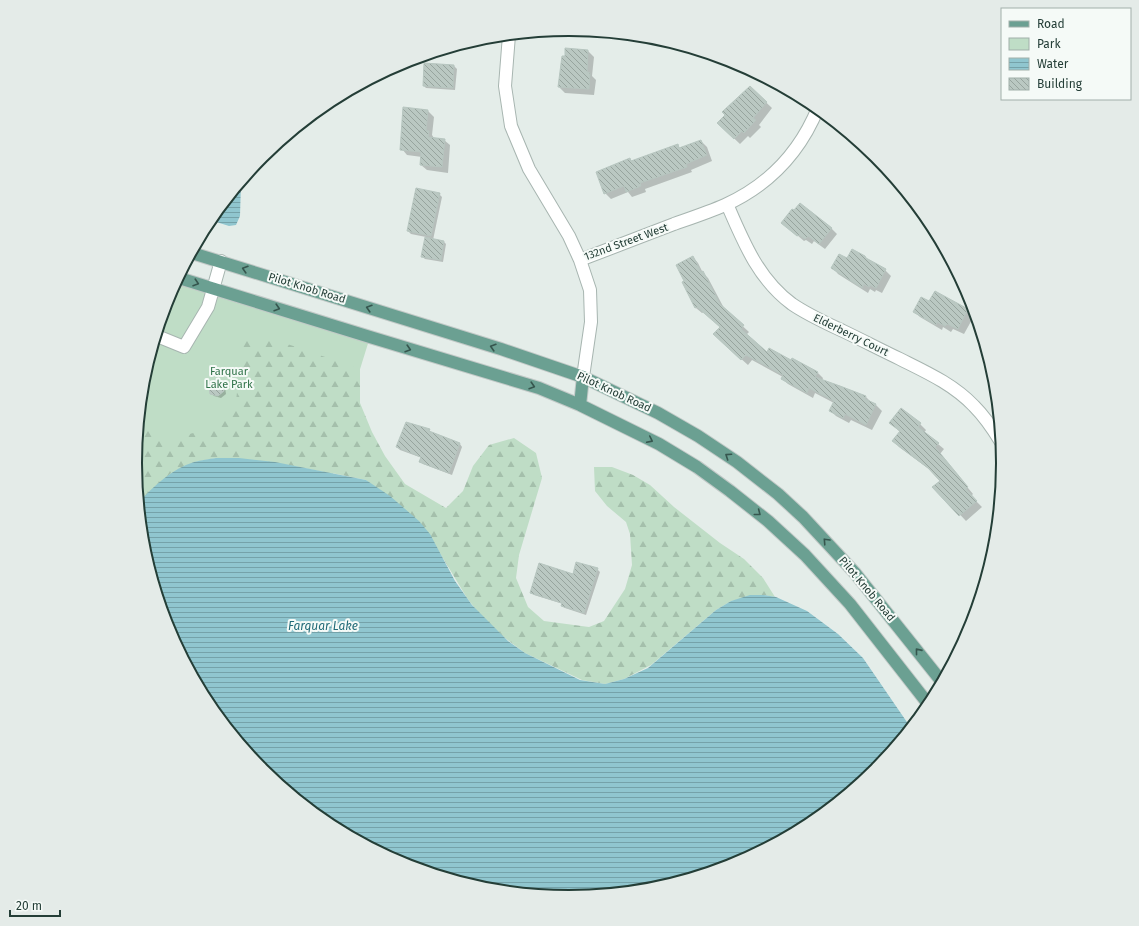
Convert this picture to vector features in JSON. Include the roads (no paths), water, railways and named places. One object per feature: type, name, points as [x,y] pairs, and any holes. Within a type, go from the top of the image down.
[{"type":"main road","name":"Pilot Knob Road","points":[[197,254],[501,349],[583,377],[658,413],[698,436],[737,462],[778,494],[803,517],[855,573],[939,678]]},
{"type":"main road","name":"Pilot Knob Road","points":[[184,280],[539,388],[580,405],[659,444],[697,467],[730,491],[768,521],[805,555],[850,604],[925,700]]},
{"type":"main road","points":[[580,405],[583,377]]},
{"type":"street","name":"132nd Street West","points":[[509,41],[505,86],[511,126],[530,169],[569,236],[580,260],[727,204],[748,193],[768,179],[784,163],[799,145],[812,124],[816,114]]},
{"type":"street","name":"Elderberry Court","points":[[727,204],[743,242],[757,266],[773,286],[792,304],[815,318],[925,371],[951,386],[974,405],[996,433]]},
{"type":"street","points":[[580,260],[590,290],[591,322],[583,377]]},
{"type":"street","points":[[161,338],[184,348],[208,306],[221,262]]},
{"type":"water","points":[[241,190],[240,216],[236,225],[229,226],[217,222]]},
{"type":"water","name":"Farquar Lake","points":[[216,458],[239,458],[275,462],[366,480],[390,496],[419,521],[430,534],[455,581],[472,605],[508,641],[525,653],[580,680],[605,684],[624,679],[648,668],[716,610],[731,601],[750,595],[764,595],[776,597],[807,611],[838,634],[863,658],[908,723],[891,745],[851,784],[807,818],[758,846],[707,867],[653,882],[597,889],[570,890],[542,889],[486,882],[432,867],[381,846],[356,833],[332,818],[288,784],[248,745],[214,700],[200,676],[175,626],[165,600],[157,574],[151,546],[144,498],[171,473],[186,465],[202,460]]},
{"type":"park label","name":"Farquar Lake Park","points":[[229,377]]}]
